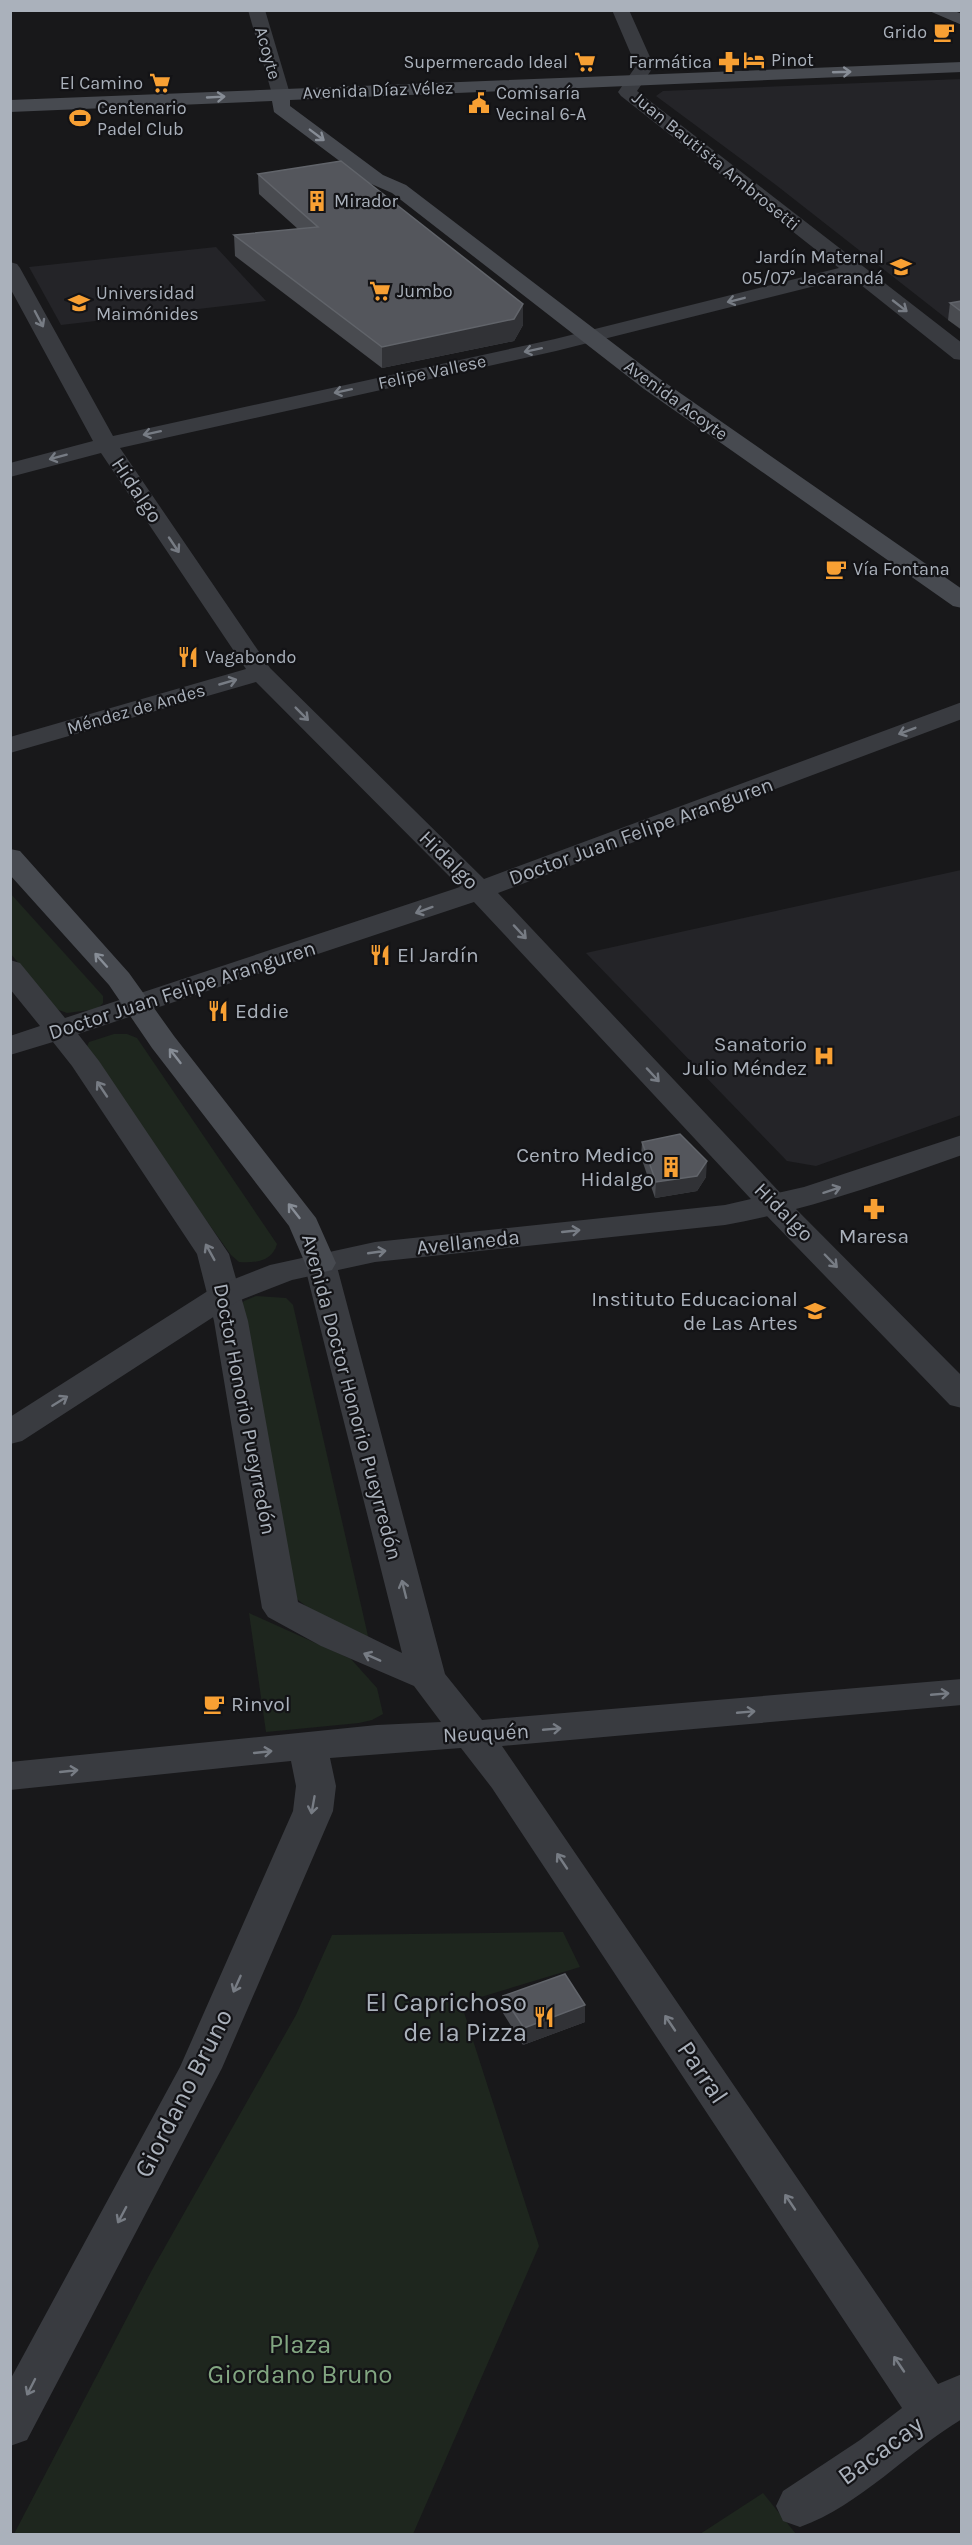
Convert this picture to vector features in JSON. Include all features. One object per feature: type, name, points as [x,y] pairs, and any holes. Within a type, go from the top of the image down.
[{"type":"main road","points":[[935,10],[962,20]]},
{"type":"main road","name":"Avenida Díaz Vélez","points":[[10,106],[962,67]]},
{"type":"main road","name":"Avenida Acoyte","points":[[281,94],[281,108],[376,178],[399,189],[685,408],[962,601]]},
{"type":"main road","name":"Avenida Doctor Honorio Pueyrredón","points":[[10,857],[119,979],[305,1225],[320,1263]]},
{"type":"street","name":"Acoyte","points":[[256,10],[281,94]]},
{"type":"street","name":"Juan Bautista Ambrosetti","points":[[620,10],[645,66],[627,92],[962,354]]},
{"type":"street","name":"Felipe Vallese","points":[[10,470],[106,444],[590,336],[854,270]]},
{"type":"street","name":"Hidalgo","points":[[13,276],[106,444],[261,673],[479,890],[776,1207],[962,1397]]},
{"type":"street","name":"Méndez de Andes","points":[[10,745],[261,673]]},
{"type":"street","name":"Doctor Juan Felipe Aranguren","points":[[10,1046],[479,890],[962,710]]},
{"type":"street","name":"Doctor Honorio Pueyrredón","points":[[10,969],[62,1030],[213,1254],[225,1294],[281,1608],[341,1643],[378,1660],[427,1677]]},
{"type":"street","name":"Avellaneda","points":[[10,1433],[225,1294],[282,1272],[375,1252],[724,1215],[776,1207],[834,1190],[962,1144]]},
{"type":"street","name":"Avenida Doctor Honorio Pueyrredón","points":[[320,1263],[427,1677],[441,1698],[472,1733]]},
{"type":"street","name":"Neuquén","points":[[10,1776],[308,1747],[472,1733],[526,1731],[962,1692]]},
{"type":"street","name":"Parral","points":[[472,1733],[946,2404]]},
{"type":"street","name":"Giordano Bruno","points":[[10,2426],[201,2068],[313,1811],[316,1786],[308,1747]]},
{"type":"street","name":"Bacacay","points":[[800,2506],[878,2455],[946,2404]]},
{"type":"shaded area","points":[[961,79],[961,330],[776,185],[656,96],[663,91]]},
{"type":"shaded area","points":[[216,247],[266,301],[61,325],[29,267]]},
{"type":"shaded area","name":"Sanatorio Julio Méndez","points":[[961,870],[961,1115],[816,1166],[787,1161],[586,953]]},
{"type":"green space","points":[[10,893],[103,996],[103,1003],[97,1009],[67,1013],[56,1009],[11,954]]},
{"type":"green space","points":[[114,1034],[127,1034],[137,1038],[277,1244],[275,1250],[267,1258],[239,1262],[231,1255],[85,1051],[89,1042]]},
{"type":"green space","points":[[256,1296],[286,1298],[293,1305],[370,1645],[317,1615],[297,1599],[237,1311],[244,1301]]},
{"type":"green space","points":[[249,1613],[351,1659],[377,1688],[383,1714],[359,1723],[266,1732]]},
{"type":"green space","name":"Plaza Giordano Bruno","points":[[563,1932],[580,1967],[461,2003],[539,2246],[413,2534],[14,2534],[152,2270],[296,2015],[332,1935]]},
{"type":"green space","points":[[763,2493],[796,2534],[700,2534]]},
{"type":"building","points":[[341,161],[523,304],[514,319],[382,347],[234,235],[318,227],[258,174]]},
{"type":"building","points":[[962,301],[962,312],[950,303]]},
{"type":"building","points":[[680,1134],[707,1161],[697,1176],[656,1182],[642,1142]]},
{"type":"building","points":[[565,1974],[585,2005],[524,2028],[503,1996]]},
{"type":"place","name":"Grido","points":[[944,32]]},
{"type":"place","name":"Pinot","points":[[754,60]]},
{"type":"place","name":"Supermercado Ideal","points":[[585,62]]},
{"type":"place","name":"Farmática","points":[[729,62]]},
{"type":"place","name":"El Camino","points":[[160,83]]},
{"type":"place","name":"Comisaría Vecinal 6-A","points":[[479,103]]},
{"type":"place","name":"Centenario Padel Club","points":[[80,118]]},
{"type":"place","name":"Mirador","points":[[317,201]]},
{"type":"place","name":"Jardín Maternal 05/07° Jacarandá","points":[[901,267]]},
{"type":"place","name":"Jumbo","points":[[380,291]]},
{"type":"place","name":"Universidad Maimónides","points":[[79,303]]},
{"type":"place","name":"Vía Fontana","points":[[836,569]]},
{"type":"place","name":"Vagabondo","points":[[188,657]]},
{"type":"place","name":"El Jardín","points":[[380,955]]},
{"type":"place","name":"Eddie","points":[[218,1011]]},
{"type":"place","name":"Sanatorio Julio Méndez","points":[[824,1056]]},
{"type":"place","name":"Centro Medico Hidalgo","points":[[671,1167]]},
{"type":"place","name":"Maresa","points":[[874,1209]]},
{"type":"place","name":"Instituto Educacional de Las Artes","points":[[815,1311]]},
{"type":"place","name":"Rinvol","points":[[214,1704]]},
{"type":"place","name":"El Caprichoso de la Pizza","points":[[544,2017]]}]
